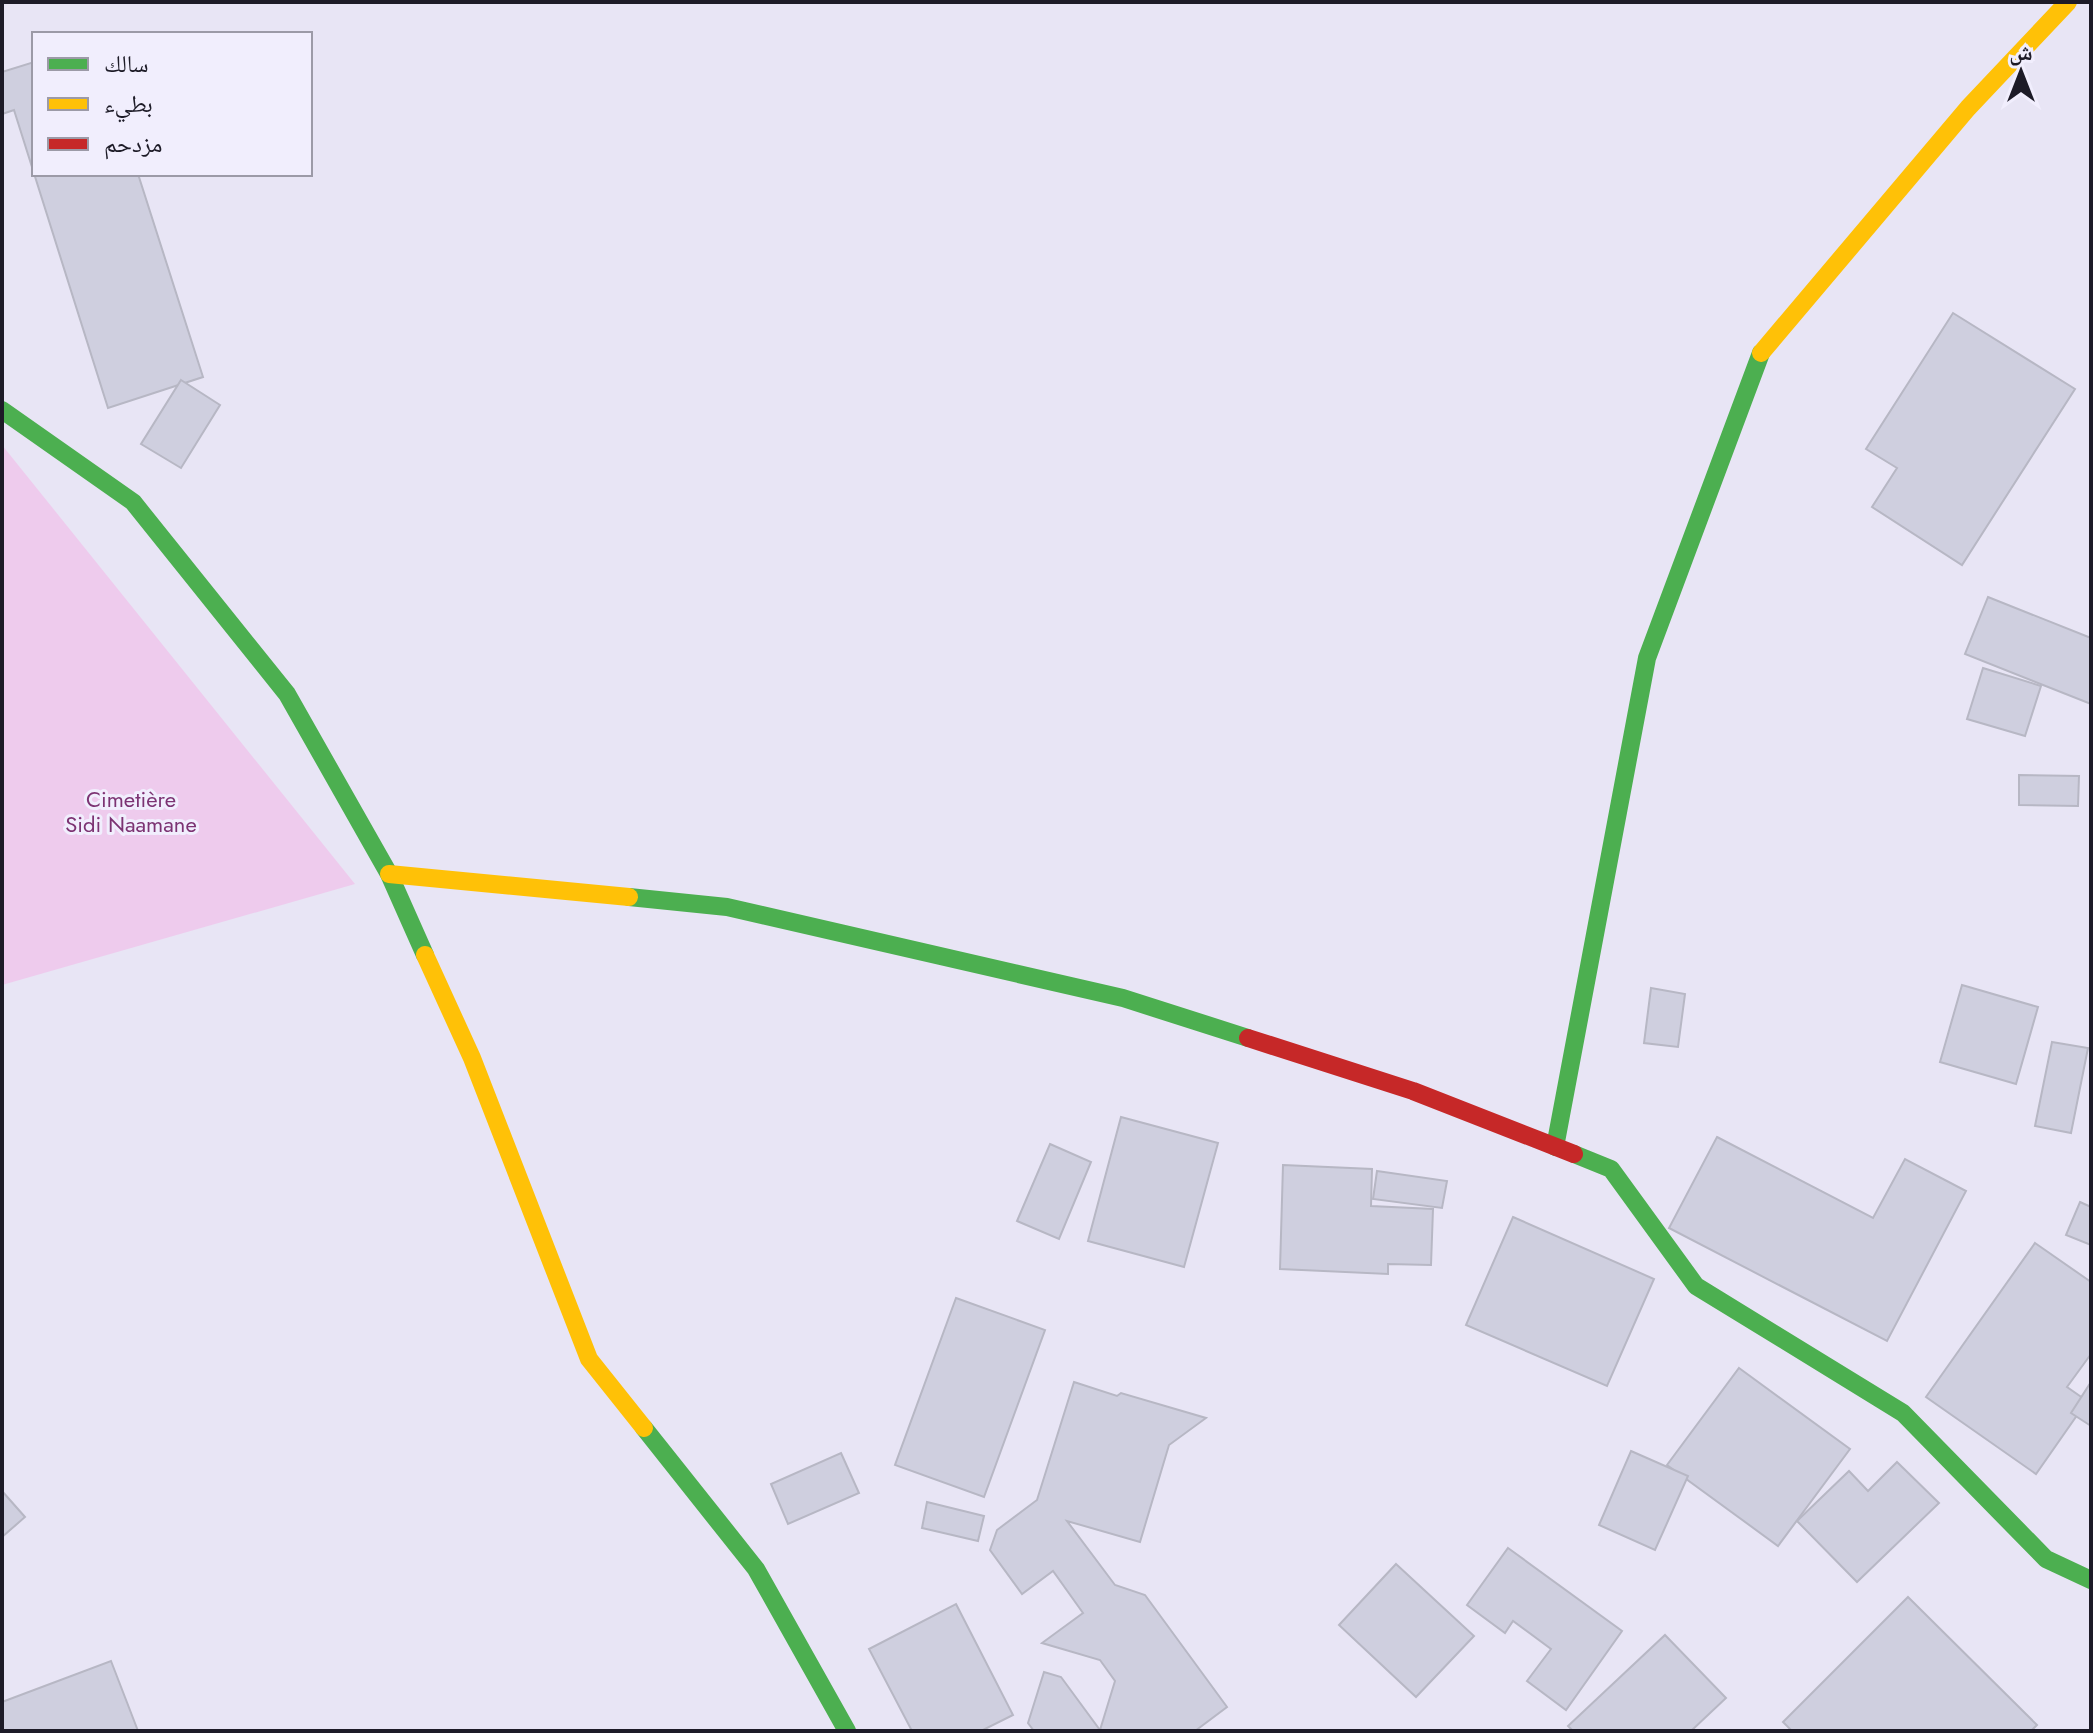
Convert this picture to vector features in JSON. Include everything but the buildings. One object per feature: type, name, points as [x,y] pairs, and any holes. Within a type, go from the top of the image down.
[{"type":"street","points":[[1555,1147],[1647,658],[1757,357],[1968,108],[2068,2]]},
{"type":"street","points":[[2,410],[133,502],[287,694],[389,874],[472,1058],[589,1359],[756,1569],[847,1731]]},
{"type":"street","points":[[389,874],[727,907],[1123,998],[1413,1091],[1611,1169],[1696,1286],[1903,1413],[2046,1559],[2091,1580]]},
{"type":"green space","name":"Cimetière Sidi Naamane","points":[[2,445],[355,884],[2,985]]},
{"type":"traffic: fast","points":[[1555,1147],[1647,658],[1761,353]]},
{"type":"traffic: fast","points":[[2,410],[133,502],[287,694],[389,874],[425,955]]},
{"type":"traffic: fast","points":[[629,897],[727,907],[1123,998],[1248,1038]]},
{"type":"traffic: fast","points":[[1574,1154],[1611,1169],[1696,1286],[1903,1413],[2046,1559],[2091,1580]]},
{"type":"traffic: fast","points":[[644,1428],[756,1569],[847,1731]]},
{"type":"traffic: slow","points":[[1761,353],[1968,108],[2068,2]]},
{"type":"traffic: slow","points":[[389,874],[629,897]]},
{"type":"traffic: slow","points":[[425,955],[472,1058],[589,1359],[644,1428]]},
{"type":"traffic: jam","points":[[1248,1038],[1413,1091],[1574,1154]]}]
